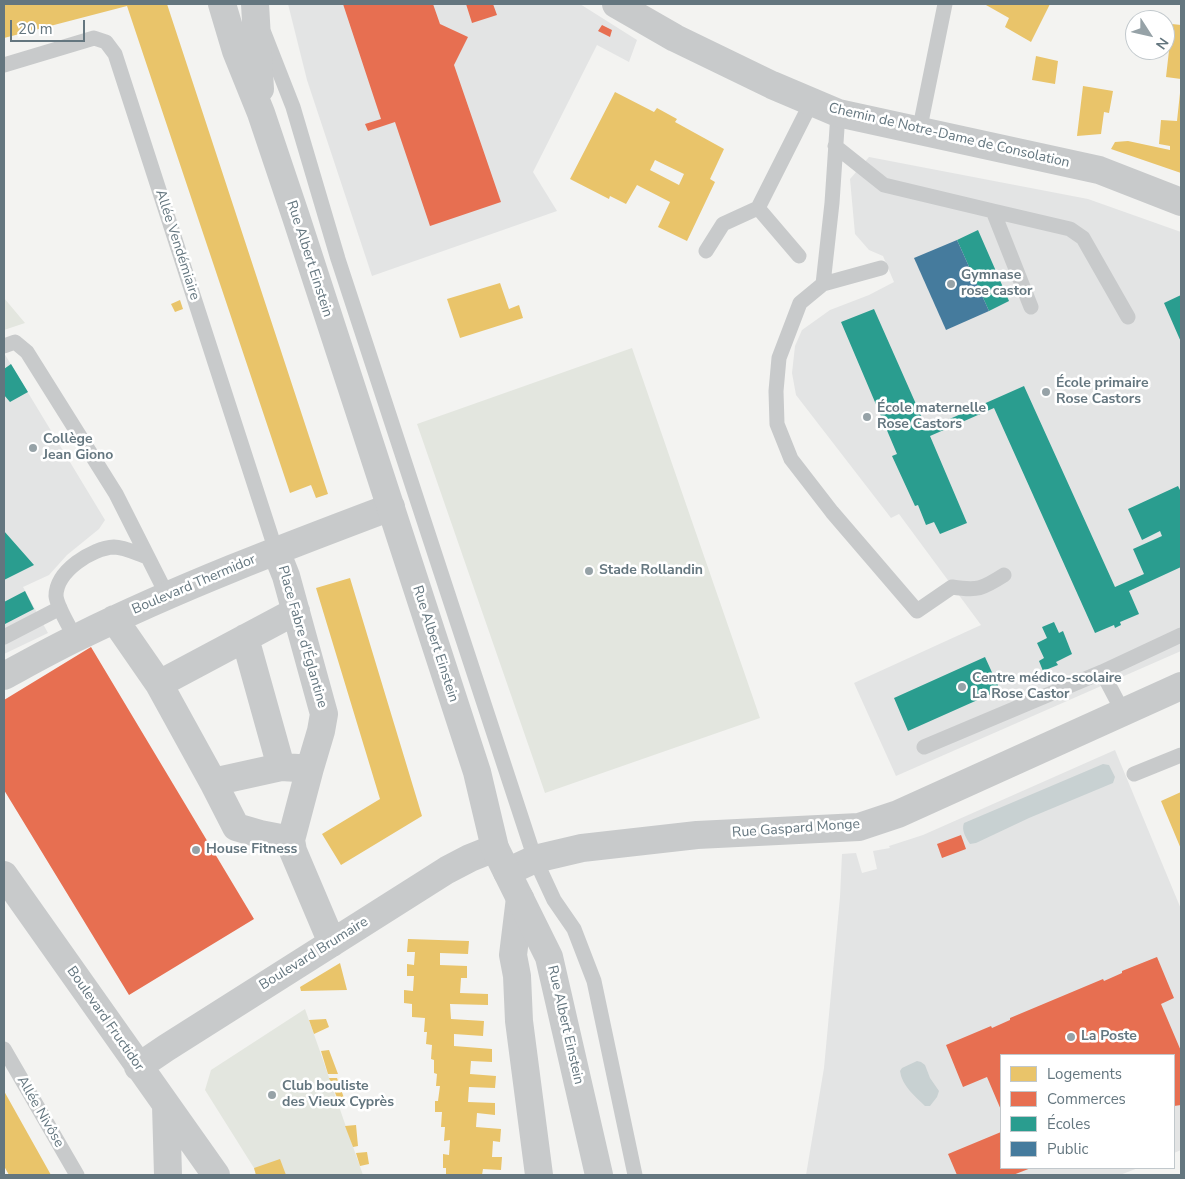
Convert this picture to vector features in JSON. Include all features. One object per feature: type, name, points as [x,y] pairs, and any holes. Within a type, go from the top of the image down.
[{"type":"street","name":"Rue Albert Einstein","points":[[222,4],[236,51],[261,113],[477,772],[495,848],[550,957],[599,1175]]},
{"type":"street","name":"Chemin de Notre-Dame de Consolation","points":[[616,4],[675,38],[811,103],[838,113],[1099,170],[1181,202]]},
{"type":"street","name":"Rue Albert Einstein","points":[[254,6],[261,113]]},
{"type":"street","name":"Boulevard Thermidor","points":[[4,676],[76,638],[167,595],[391,507]]},
{"type":"street","name":"Place Fabre d'Églantine","points":[[276,551],[286,576],[324,714],[291,840]]},
{"type":"street","points":[[158,684],[296,611]]},
{"type":"street","points":[[114,620],[158,684],[236,827],[291,840],[292,851],[332,943]]},
{"type":"street","points":[[245,638],[280,767]]},
{"type":"street","name":"Rue Gaspard Monge","points":[[507,872],[534,859],[582,848],[697,835],[859,827],[898,814],[1181,686]]},
{"type":"street","points":[[213,782],[280,767],[310,768]]},
{"type":"street","name":"Boulevard Brumaire","points":[[138,1067],[447,870],[495,848]]},
{"type":"street","name":"Boulevard Fructidor","points":[[4,875],[216,1175]]},
{"type":"street","points":[[520,898],[514,955],[519,1021],[539,1175]]},
{"type":"street","points":[[166,1105],[168,1175]]},
{"type":"lane","points":[[919,132],[945,4]]},
{"type":"lane","points":[[254,6],[293,107],[341,268],[534,859],[554,900],[574,929],[594,981],[635,1175]]},
{"type":"lane","name":"Allée Vendémiaire","points":[[4,65],[94,38],[106,42],[115,54],[276,551]]},
{"type":"lane","points":[[706,250],[723,224],[758,208],[811,103]]},
{"type":"lane","points":[[822,284],[832,203],[838,113]]},
{"type":"lane","points":[[835,146],[884,185],[1070,229],[1083,238],[1128,317]]},
{"type":"lane","points":[[758,208],[799,256]]},
{"type":"lane","points":[[993,211],[1031,307]]},
{"type":"lane","points":[[881,268],[822,284],[800,303],[778,358],[776,391],[777,424],[791,459],[832,512],[917,611],[952,587],[970,590],[985,587],[1004,575]]},
{"type":"lane","points":[[4,346],[15,342],[27,352],[116,494],[167,595]]},
{"type":"lane","points":[[76,638],[60,608],[56,596],[59,580],[73,565],[98,551],[115,547],[147,557]]},
{"type":"lane","points":[[4,637],[60,608]]},
{"type":"lane","points":[[924,746],[1102,672],[1181,635]]},
{"type":"lane","points":[[1102,672],[1123,712]]},
{"type":"lane","points":[[1134,774],[1181,755]]},
{"type":"lane","name":"Allée Nivôse","points":[[4,1049],[76,1175]]},
{"type":"shaded area","points":[[288,4],[580,4],[637,40],[629,62],[597,45],[533,172],[557,211],[372,276],[307,80]]},
{"type":"shaded area","name":"École primaire Rose Castors","points":[[869,157],[1088,199],[1181,232],[1181,651],[896,776],[854,683],[981,625],[899,514],[891,518],[796,395],[792,373],[795,346],[802,330],[830,310],[869,295],[894,282],[883,256],[869,250],[855,234],[850,179]]},
{"type":"shaded area","points":[[4,298],[25,323],[4,330]]},
{"type":"shaded area","name":"Stade Rollandin","points":[[632,348],[760,718],[545,793],[417,424]]},
{"type":"shaded area","name":"Collège Jean Giono","points":[[4,353],[105,520],[99,529],[67,555],[49,575],[23,587],[48,633],[4,654]]},
{"type":"shaded area","points":[[1115,750],[1181,909],[1181,1150],[1175,1153],[1175,1054],[1000,1054],[1000,1169],[1135,1169],[1120,1175],[806,1175],[824,1068],[840,897],[842,854],[856,853],[862,873],[877,869],[873,851],[890,848],[889,846],[923,835]]},
{"type":"shaded area","points":[[1103,764],[1109,765],[1115,777],[1113,783],[1029,818],[976,843],[970,844],[967,839],[963,826],[964,823]]},
{"type":"shaded area","name":"Club bouliste des Vieux Cyprès","points":[[305,1009],[363,1175],[256,1175],[254,1168],[205,1090],[211,1070]]},
{"type":"shaded area","points":[[917,1061],[925,1065],[930,1078],[939,1091],[930,1106],[925,1106],[913,1094],[901,1076],[900,1071],[902,1068]]},
{"type":"building: Logements","points":[[4,4],[167,4],[328,494],[316,498],[311,485],[290,493],[127,6],[4,38]]},
{"type":"building: Logements","points":[[987,4],[1050,4],[1031,42],[1005,27],[1009,18]]},
{"type":"building: Logements","points":[[1175,24],[1181,25],[1181,79],[1166,77],[1168,60],[1175,60]]},
{"type":"building: Logements","points":[[1036,56],[1058,61],[1055,84],[1032,80]]},
{"type":"building: Logements","points":[[1083,86],[1113,91],[1109,113],[1104,112],[1101,134],[1077,136]]},
{"type":"building: Logements","points":[[615,92],[654,112],[657,108],[677,119],[675,122],[724,149],[710,179],[715,182],[687,241],[658,227],[670,202],[637,185],[626,204],[610,196],[609,199],[570,179]],"holes":[[[655,160],[684,174],[679,185],[650,170]]]},
{"type":"building: Logements","points":[[1180,93],[1181,173],[1111,149],[1115,142],[1128,141],[1170,150],[1170,146],[1159,144],[1161,120],[1177,121]]},
{"type":"building: Logements","points":[[500,283],[509,309],[519,305],[523,318],[460,338],[447,299]]},
{"type":"building: Logements","points":[[180,300],[183,309],[175,312],[171,304]]},
{"type":"building: Logements","points":[[350,578],[422,816],[341,865],[322,834],[380,799],[316,588]]},
{"type":"building: Logements","points":[[1181,792],[1181,849],[1161,801]]},
{"type":"building: Logements","points":[[408,939],[469,941],[468,954],[440,953],[440,965],[467,966],[467,978],[461,978],[460,993],[488,994],[488,1005],[450,1004],[451,1019],[484,1021],[483,1036],[454,1034],[454,1046],[492,1049],[492,1062],[471,1061],[470,1074],[496,1076],[495,1088],[469,1087],[468,1102],[495,1103],[495,1115],[477,1113],[476,1127],[501,1129],[500,1142],[493,1141],[492,1157],[502,1157],[501,1170],[483,1169],[482,1175],[446,1175],[446,1168],[443,1168],[443,1154],[449,1155],[450,1140],[444,1141],[445,1127],[441,1127],[442,1112],[435,1112],[435,1101],[438,1101],[440,1086],[436,1086],[437,1074],[434,1073],[434,1060],[431,1059],[432,1045],[426,1044],[427,1032],[424,1032],[425,1018],[412,1017],[412,1004],[404,1003],[404,990],[413,991],[414,976],[407,976],[407,964],[414,965],[415,952],[407,952]]},
{"type":"building: Logements","points":[[340,963],[347,990],[301,991],[300,987]]},
{"type":"building: Logements","points":[[326,1019],[329,1027],[314,1034],[309,1020]]},
{"type":"building: Logements","points":[[329,1050],[338,1074],[328,1074],[321,1051]]},
{"type":"building: Logements","points":[[329,1078],[337,1078],[344,1098],[338,1100]]},
{"type":"building: Logements","points":[[4,1091],[51,1175],[9,1175],[4,1166]]},
{"type":"building: Logements","points":[[356,1125],[358,1146],[353,1147],[345,1126]]},
{"type":"building: Logements","points":[[367,1152],[369,1164],[360,1166],[356,1153]]},
{"type":"building: Logements","points":[[280,1159],[286,1175],[256,1175],[254,1168]]},
{"type":"building: Commerces","points":[[343,4],[433,4],[440,24],[468,37],[454,65],[501,202],[430,226],[395,122],[368,131],[365,124],[381,119]]},
{"type":"building: Commerces","points":[[466,4],[493,4],[497,15],[472,23]]},
{"type":"building: Commerces","points":[[602,25],[612,30],[610,37],[598,31]]},
{"type":"building: Commerces","points":[[91,647],[254,919],[129,995],[4,790],[4,700]]},
{"type":"building: Commerces","points":[[961,835],[966,849],[942,858],[937,844]]},
{"type":"building: Commerces","name":"La Poste","points":[[1157,957],[1174,998],[1161,1004],[1181,1051],[1181,1105],[1175,1106],[1175,1054],[1000,1054],[1000,1108],[987,1077],[963,1087],[946,1045],[991,1026],[992,1028],[1010,1020],[1010,1018],[1103,979],[1104,981],[1122,973],[1122,971]]},
{"type":"building: Commerces","points":[[1000,1132],[1000,1169],[1028,1169],[1013,1175],[957,1175],[948,1154]]},
{"type":"building: Écoles","points":[[978,230],[1009,301],[989,311],[957,240]]},
{"type":"building: Écoles","points":[[1181,295],[1181,342],[1164,303]]},
{"type":"building: Écoles","points":[[874,309],[927,429],[1024,386],[1115,587],[1144,574],[1133,549],[1162,536],[1160,531],[1142,540],[1128,509],[1178,486],[1181,492],[1181,567],[1129,591],[1139,614],[1120,622],[1121,625],[1115,628],[1114,625],[1095,633],[994,408],[930,436],[967,523],[940,534],[934,522],[926,525],[918,505],[915,506],[892,456],[897,454],[841,322]]},
{"type":"building: Écoles","points":[[11,364],[28,392],[10,402],[4,395],[4,369]]},
{"type":"building: Écoles","points":[[4,531],[34,565],[4,580]]},
{"type":"building: Écoles","points":[[25,591],[34,609],[5,624],[4,602]]},
{"type":"building: Écoles","points":[[1054,622],[1059,633],[1063,631],[1072,654],[1056,662],[1058,665],[1043,671],[1039,661],[1044,658],[1037,643],[1047,638],[1042,627]]},
{"type":"building: Écoles","name":"Centre médico-scolaire La Rose Castor","points":[[985,657],[1000,690],[908,731],[894,698]]},
{"type":"building: Public","name":"Gymnase rose castor","points":[[957,240],[989,311],[946,330],[914,258]]},
{"type":"place","name":"Gymnase rose castor","points":[[951,284]]},
{"type":"place","name":"École primaire Rose Castors","points":[[1046,392]]},
{"type":"place","name":"École maternelle Rose Castors","points":[[867,417]]},
{"type":"place","name":"Collège Jean Giono","points":[[33,448]]},
{"type":"place","name":"Stade Rollandin","points":[[589,571]]},
{"type":"place","name":"Centre médico-scolaire La Rose Castor","points":[[962,687]]},
{"type":"place","name":"House Fitness","points":[[196,850]]},
{"type":"place","name":"La Poste","points":[[1071,1037]]},
{"type":"place","name":"Club bouliste des Vieux Cyprès","points":[[272,1095]]}]
